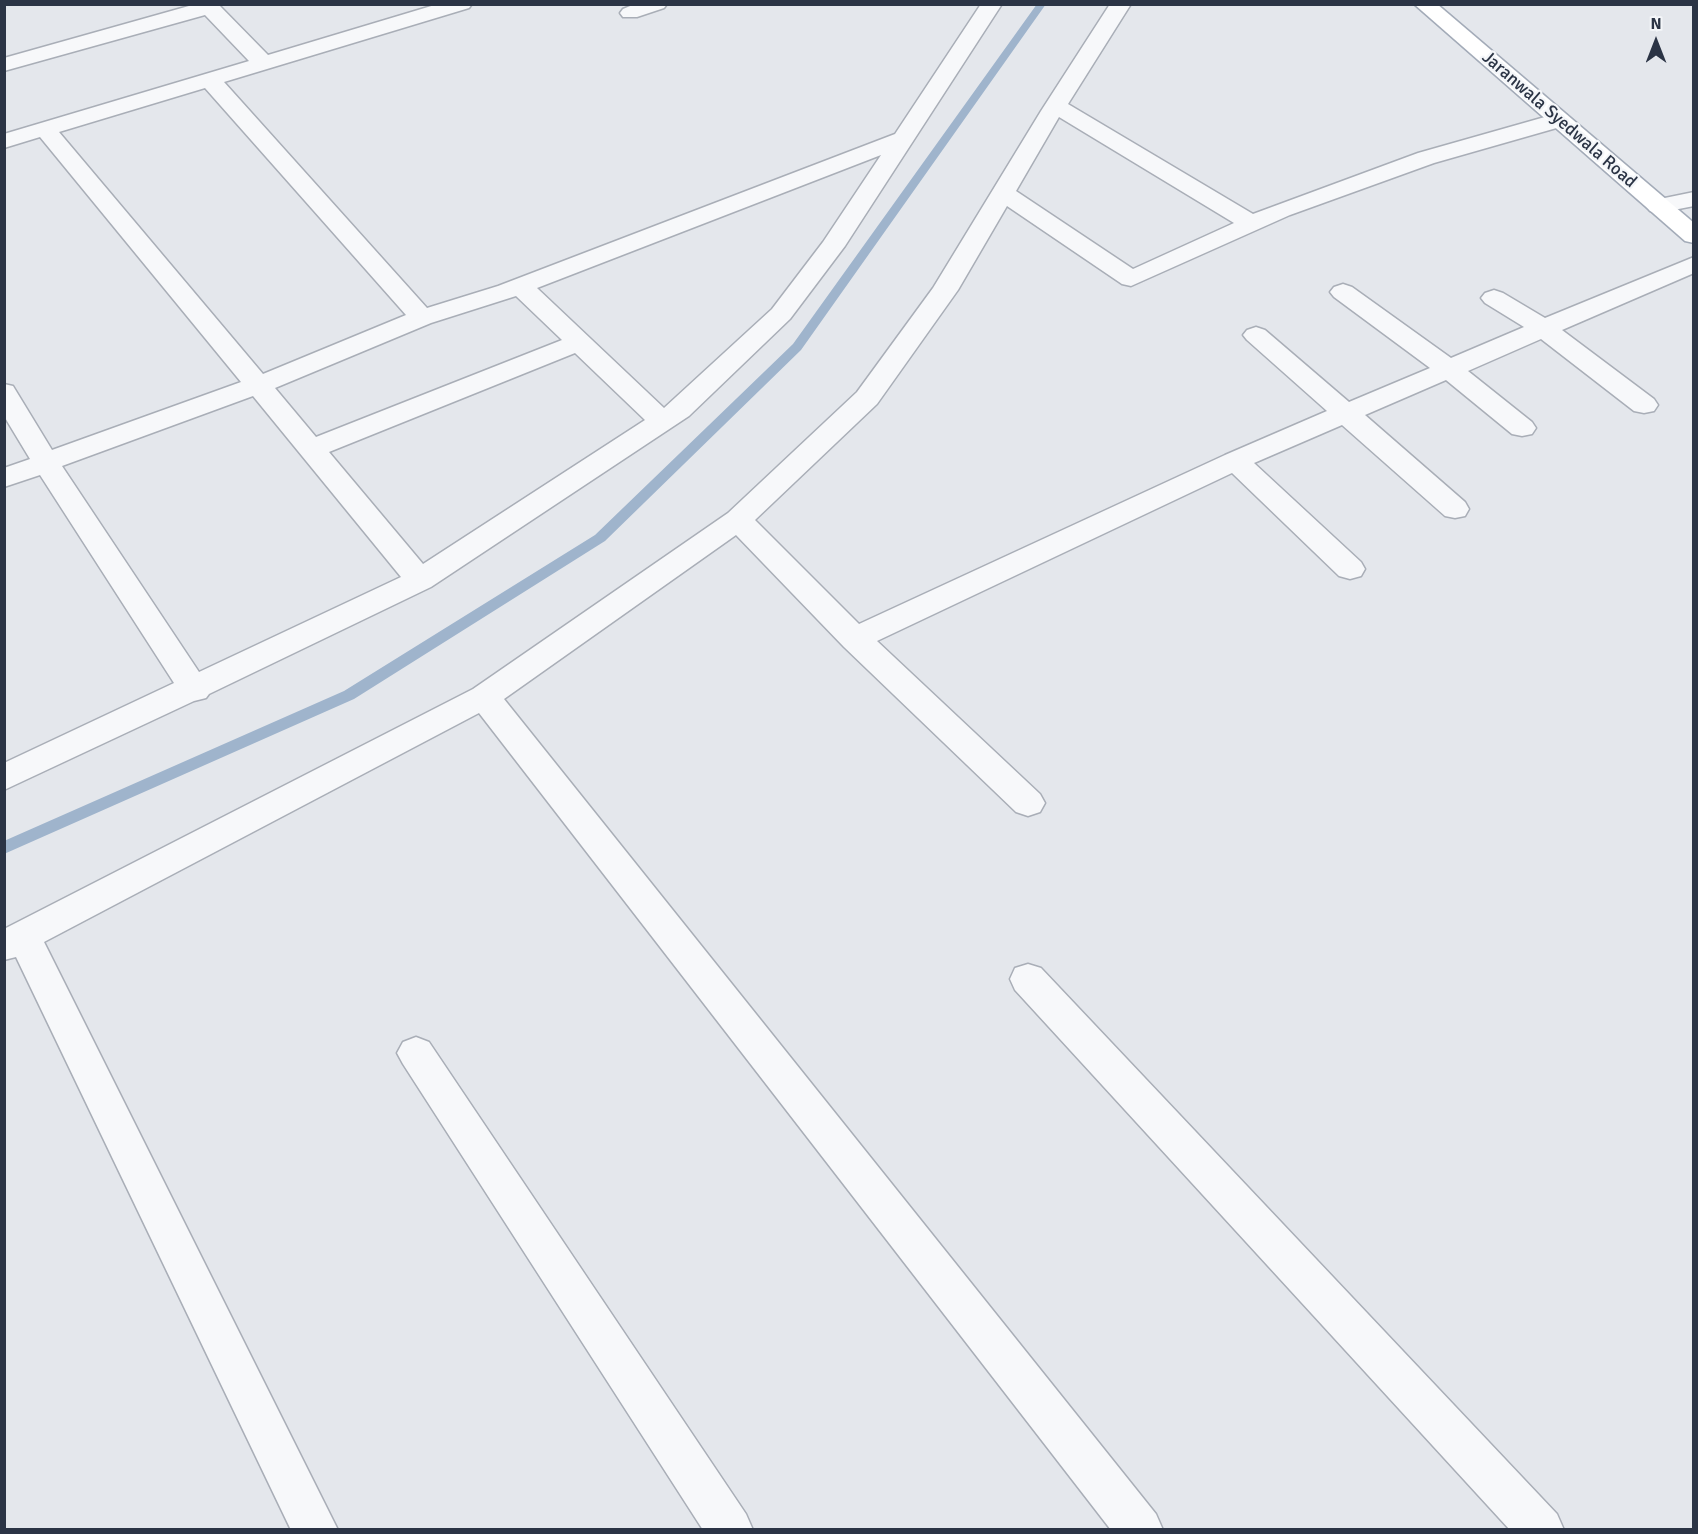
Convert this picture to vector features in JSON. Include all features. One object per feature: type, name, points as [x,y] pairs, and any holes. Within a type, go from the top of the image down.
[{"type":"main road","name":"Jaranwala Syedwala Road","points":[[1424,4],[1694,236]]},
{"type":"street","points":[[4,141],[462,4]]},
{"type":"street","points":[[630,13],[657,4]]},
{"type":"street","points":[[4,778],[195,690],[420,580],[679,410],[781,314],[833,246],[992,4]]},
{"type":"street","points":[[315,1530],[14,941],[484,697],[738,520],[867,398],[945,290],[1056,106],[1121,4]]},
{"type":"street","points":[[4,64],[207,6],[263,63]]},
{"type":"street","points":[[210,80],[422,318]]},
{"type":"street","points":[[1056,106],[1252,224]]},
{"type":"street","points":[[1003,193],[1131,279],[1282,210],[1426,159],[1559,120]]},
{"type":"street","points":[[45,129],[420,580]]},
{"type":"street","points":[[4,478],[258,385],[422,318],[520,286],[903,138]]},
{"type":"street","points":[[1658,206],[1694,200]]},
{"type":"street","points":[[855,639],[1235,461],[1694,264]]},
{"type":"street","points":[[520,286],[662,421]]},
{"type":"street","points":[[1343,292],[1449,369],[1522,428]]},
{"type":"street","points":[[1494,298],[1543,328],[1644,405]]},
{"type":"street","points":[[1256,335],[1455,509]]},
{"type":"street","points":[[312,450],[579,342]]},
{"type":"street","points":[[4,392],[46,463],[195,690]]},
{"type":"street","points":[[1235,461],[1350,569]]},
{"type":"street","points":[[738,520],[855,639],[1028,803]]},
{"type":"street","points":[[484,697],[1140,1530]]},
{"type":"street","points":[[1028,979],[1541,1530]]},
{"type":"street","points":[[416,1053],[730,1530]]},
{"type":"waterway","points":[[4,848],[349,695],[600,538],[797,347],[1042,4]]}]
